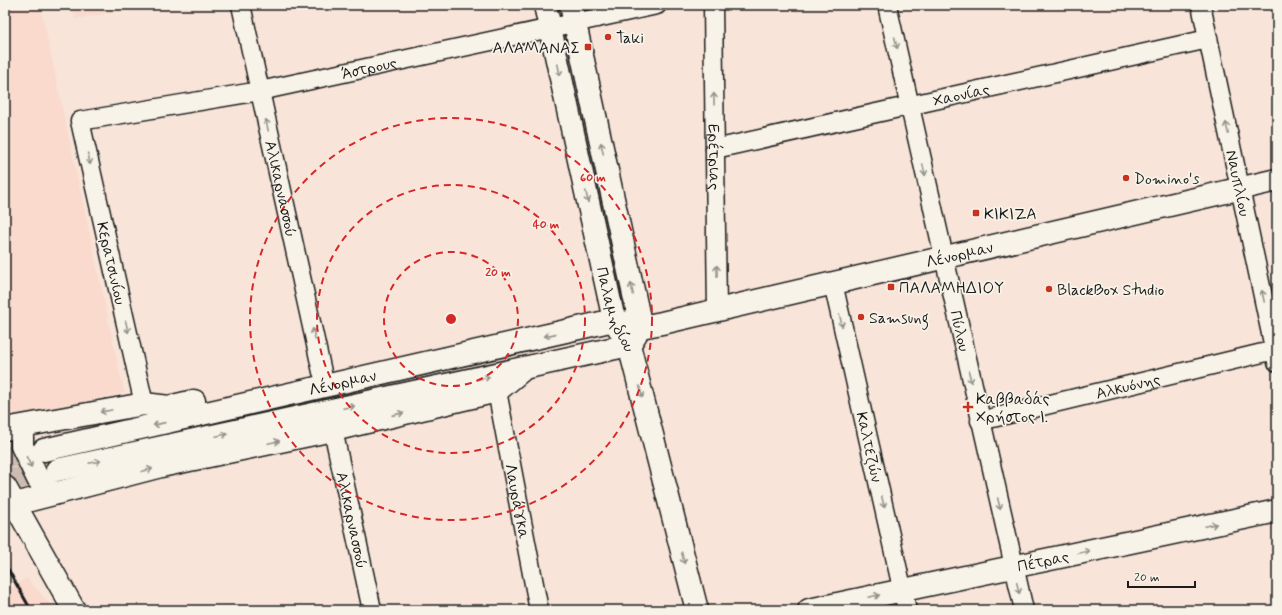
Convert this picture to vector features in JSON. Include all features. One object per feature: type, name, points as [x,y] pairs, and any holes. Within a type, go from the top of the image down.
[{"type":"main road","name":"Παλαμηδίου","points":[[545,5],[614,320],[629,345],[697,610]]},
{"type":"main road","name":"Παλαμηδίου","points":[[573,14],[641,327]]},
{"type":"main road","name":"Λένορμαν","points":[[44,450],[614,320],[641,327],[1277,180]]},
{"type":"main road","points":[[629,345],[641,327]]},
{"type":"main road","points":[[5,429],[144,404],[169,407],[461,341],[490,348]]},
{"type":"main road","name":"Λένορμαν","points":[[57,470],[629,345]]},
{"type":"main road","name":"Λένορμαν","points":[[497,391],[524,369]]},
{"type":"main road","points":[[74,610],[11,503],[161,466],[333,430],[497,391]]},
{"type":"main road","points":[[26,426],[22,435],[22,446],[38,479],[45,487],[55,493]]},
{"type":"main road","name":"Πέτρας","points":[[809,610],[905,600],[1013,567],[1277,511]]},
{"type":"street","name":"Αλικαρνασσού","points":[[241,5],[322,372]]},
{"type":"street","name":"Άστρους","points":[[80,121],[260,91],[550,28],[573,14],[657,5]]},
{"type":"street","name":"Ερέτριας","points":[[713,5],[717,310]]},
{"type":"street","name":"Πύλου","points":[[887,5],[1013,567],[1024,610]]},
{"type":"street","name":"Ναυπλίου","points":[[1200,5],[1276,356]]},
{"type":"street","name":"Χαονίας","points":[[715,149],[1208,39]]},
{"type":"street","name":"Κερατσινίου","points":[[80,121],[144,404]]},
{"type":"street","name":"Καλτεζών","points":[[832,283],[905,600]]},
{"type":"street","name":"Αλκυόνης","points":[[980,421],[1276,356]]},
{"type":"street","name":"Λαυράγκα","points":[[497,391],[539,610]]},
{"type":"street","name":"Αλικαρνασσού","points":[[333,430],[372,610]]},
{"type":"shaded area","points":[[5,5],[40,5],[124,393],[5,420]]},
{"type":"shaded area","points":[[72,5],[152,5],[75,19]]},
{"type":"shaded area","points":[[26,578],[55,610],[5,610],[5,593]]},
{"type":"tunnel","points":[[5,458],[44,450]]},
{"type":"tunnel","points":[[5,481],[55,471]]},
{"type":"railway","points":[[5,564],[31,610]]},
{"type":"place","name":"Taki","points":[[608,37]]},
{"type":"place","name":"ΑΛΑΜΑΝΑΣ","points":[[588,47]]},
{"type":"place","name":"Domino's","points":[[1126,178]]},
{"type":"place","name":"ΚΙΚΙΖΑ","points":[[976,213]]},
{"type":"place","name":"ΠΑΛΑΜΗΔΙΟΥ","points":[[891,287]]},
{"type":"place","name":"BlackBox Studio","points":[[1049,289]]},
{"type":"place","name":"Samsung","points":[[861,317]]},
{"type":"place","name":"Καββαδάς Χρήστος Ι.","points":[[968,407]]}]
